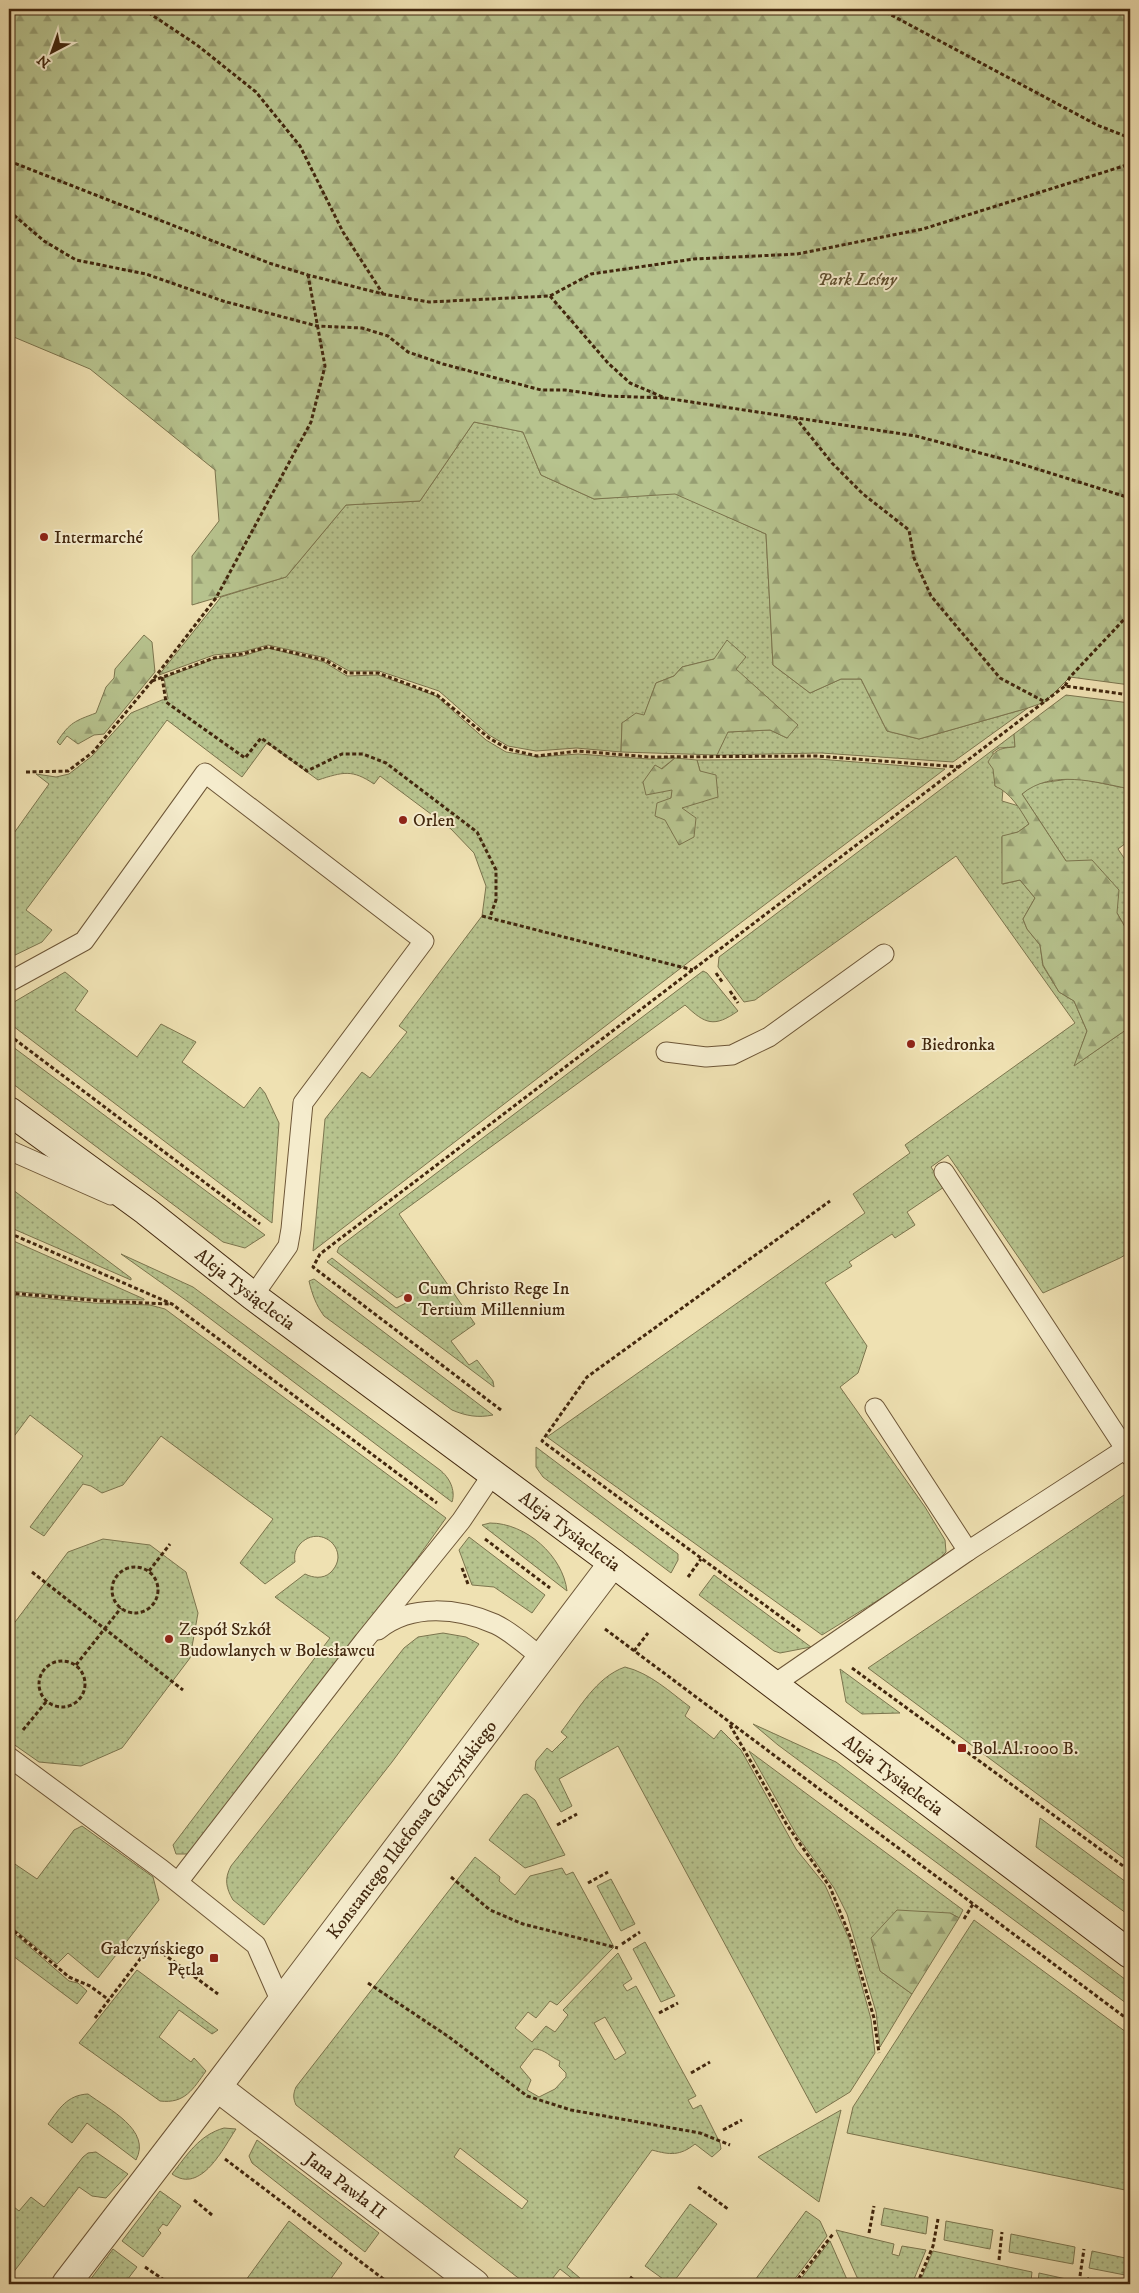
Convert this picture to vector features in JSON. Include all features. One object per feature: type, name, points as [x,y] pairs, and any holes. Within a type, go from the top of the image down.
[{"type":"street","name":"Aleja Tysiąclecia","points":[[9,1111],[146,1211],[253,1296],[613,1563],[1130,1954]]},
{"type":"street","name":"Konstantego Ildefonsa Gałczyńskiego","points":[[66,2284],[613,1563]]},
{"type":"street","name":"Jana Pawła II","points":[[217,2087],[475,2284]]},
{"type":"lane","points":[[9,982],[84,941],[205,774],[424,941],[303,1103],[288,1246],[253,1296]]},
{"type":"lane","points":[[666,1052],[706,1057],[732,1055],[768,1036],[884,954]]},
{"type":"lane","points":[[9,1150],[146,1211]]},
{"type":"lane","points":[[773,1685],[968,1551],[1128,1450],[944,1172]]},
{"type":"lane","points":[[875,1408],[968,1551]]},
{"type":"lane","points":[[178,1882],[364,1641],[450,1535],[492,1475]]},
{"type":"lane","points":[[364,1641],[385,1624],[408,1615],[437,1610],[497,1625],[542,1658]]},
{"type":"lane","points":[[9,1757],[178,1882],[256,1946],[281,2002]]},
{"type":"path","points":[[143,9],[197,45],[256,92],[300,146],[343,232],[383,294]]},
{"type":"path","points":[[880,9],[1097,124],[1130,138]]},
{"type":"path","points":[[9,161],[269,263],[383,294],[429,302],[550,296],[591,274],[694,259],[797,254],[923,228],[1130,164]]},
{"type":"path","points":[[9,211],[44,241],[76,260],[146,274],[222,301],[317,326],[362,328],[388,336],[408,352],[443,364],[541,390],[565,390],[608,396],[665,398],[794,416],[916,436],[1018,463],[1130,498]]},
{"type":"path","points":[[26,772],[56,773],[68,771],[78,765],[92,752],[152,681],[216,598],[311,422],[325,366],[308,275]]},
{"type":"path","points":[[550,296],[608,363],[630,383],[665,398]]},
{"type":"path","points":[[794,416],[832,463],[863,494],[909,530],[914,558],[931,596],[1000,678],[1045,702]]},
{"type":"path","points":[[501,1410],[313,1267],[320,1254],[1045,702],[1065,686],[1070,676],[1130,614]]},
{"type":"path","points":[[152,681],[214,658],[242,654],[268,647],[325,660],[347,673],[378,673],[437,695],[489,738],[508,749],[537,756],[578,751],[649,757],[817,756],[959,767]]},
{"type":"path","points":[[162,677],[166,702],[245,758],[261,738],[307,771],[342,754],[363,754],[386,762],[477,832],[496,870],[496,900],[490,917]]},
{"type":"path","points":[[1065,686],[1130,695]]},
{"type":"path","points":[[482,916],[694,970]]},
{"type":"path","points":[[716,973],[723,984]]},
{"type":"path","points":[[730,991],[738,1003]]},
{"type":"path","points":[[9,1035],[263,1226]]},
{"type":"path","points":[[808,1636],[542,1441],[587,1377],[830,1201]]},
{"type":"path","points":[[9,1233],[172,1304],[444,1508]]},
{"type":"path","points":[[9,1293],[102,1301],[172,1304]]},
{"type":"path","points":[[450,1535],[481,1620]]},
{"type":"path","points":[[480,1536],[557,1593]]},
{"type":"path","points":[[148,1571],[170,1544]]},
{"type":"path","points":[[684,1582],[701,1559]]},
{"type":"path","points":[[142,1568],[148,1571],[157,1583],[158,1590],[153,1604],[148,1609],[134,1613],[121,1608],[113,1594],[115,1580],[126,1569],[142,1568]]},
{"type":"path","points":[[32,1572],[182,1690]]},
{"type":"path","points":[[76,1665],[121,1608]]},
{"type":"path","points":[[607,1631],[1130,2021]]},
{"type":"path","points":[[634,1651],[642,1641]]},
{"type":"path","points":[[62,1660],[76,1665],[82,1671],[86,1685],[80,1699],[67,1707],[59,1707],[46,1702],[39,1686],[42,1672],[48,1665],[62,1660]]},
{"type":"path","points":[[846,1664],[1130,1871]]},
{"type":"path","points":[[18,1737],[46,1702]]},
{"type":"path","points":[[729,1722],[787,1824],[830,1887],[851,1939],[874,2018],[879,2053]]},
{"type":"path","points":[[557,1825],[577,1814]]},
{"type":"path","points":[[588,1883],[608,1872]]},
{"type":"path","points":[[451,1877],[490,1910],[523,1924],[618,1948]]},
{"type":"path","points":[[964,1919],[974,1904]]},
{"type":"path","points":[[9,1927],[69,1977],[90,1986],[109,2000]]},
{"type":"path","points":[[622,1944],[640,1932]]},
{"type":"path","points":[[95,2018],[147,1950],[154,1947],[218,1994]]},
{"type":"path","points":[[368,1983],[449,2036],[528,2096],[572,2110],[700,2133],[730,2145]]},
{"type":"path","points":[[659,2013],[678,2003]]},
{"type":"path","points":[[691,2073],[710,2062]]},
{"type":"path","points":[[723,2130],[742,2120]]},
{"type":"path","points":[[225,2159],[390,2284]]},
{"type":"path","points":[[698,2187],[728,2209]]},
{"type":"path","points":[[194,2200],[212,2214]]},
{"type":"path","points":[[869,2233],[874,2206]]},
{"type":"path","points":[[917,2284],[933,2246],[938,2219]]},
{"type":"path","points":[[999,2260],[1002,2232]]},
{"type":"path","points":[[794,2284],[833,2234]]},
{"type":"path","points":[[1080,2276],[1084,2249]]},
{"type":"path","points":[[145,2267],[164,2280]]},
{"type":"path","points":[[630,2277],[639,2284]]},
{"type":"path","points":[[1087,2278],[1092,2284]]},
{"type":"green space","name":"Park Leśny","points":[[9,9],[1130,9],[1130,685],[1070,677],[1045,702],[1028,708],[919,739],[887,731],[861,679],[841,679],[810,693],[773,665],[766,534],[675,494],[594,499],[541,475],[523,432],[474,422],[420,501],[346,505],[286,577],[192,605],[192,556],[219,521],[215,470],[90,369],[9,335]]},
{"type":"green space","points":[[474,422],[523,432],[541,475],[594,499],[675,493],[766,534],[773,665],[810,693],[841,679],[861,679],[887,731],[919,739],[1028,708],[953,762],[821,753],[717,755],[727,732],[770,730],[787,738],[714,659],[682,667],[674,676],[656,683],[644,716],[622,723],[621,752],[576,748],[536,751],[508,746],[489,735],[439,691],[379,671],[349,671],[326,658],[268,645],[242,652],[214,655],[159,675],[221,597],[286,577],[346,505],[420,501]]},
{"type":"green space","points":[[144,635],[152,642],[155,672],[104,734],[94,735],[78,744],[67,736],[60,745],[57,742],[70,726],[78,720],[96,713],[106,687],[114,678],[115,669]]},
{"type":"green space","points":[[727,640],[746,657],[736,669],[798,725],[787,738],[770,730],[728,732],[717,755],[621,752],[622,723],[636,713],[644,715],[656,683],[674,676],[682,667],[714,659]]},
{"type":"green space","points":[[268,648],[324,662],[347,676],[378,675],[436,696],[486,740],[506,752],[538,757],[578,754],[649,759],[675,758],[661,769],[673,790],[671,798],[681,808],[700,771],[697,760],[818,759],[945,769],[690,961],[313,1251],[325,1119],[362,1072],[370,1078],[407,1032],[399,1026],[482,916],[486,886],[474,853],[451,829],[380,776],[374,784],[359,776],[347,773],[318,780],[267,743],[242,777],[167,720],[26,910],[52,930],[42,942],[9,958],[9,840],[49,784],[36,774],[56,777],[69,774],[92,756],[131,713],[168,699],[164,678],[214,659],[243,656]]},
{"type":"green space","points":[[1066,695],[1130,703],[1130,789],[1088,781],[1060,780],[1034,786],[1022,794],[1066,861],[1092,860],[1119,890],[1117,913],[1130,936],[1130,1027],[1074,1066],[1087,1031],[1074,1001],[1059,992],[1043,965],[1040,945],[1027,929],[1023,919],[1035,898],[1020,880],[1002,884],[1002,836],[1018,832],[1029,824],[1019,807],[1006,793],[995,786],[993,769],[988,762],[993,754],[999,750],[1015,747],[1014,734]]},
{"type":"green space","points":[[1014,734],[1015,747],[999,748],[993,752],[995,786],[1003,789],[1002,801],[1019,806],[1029,824],[1018,832],[1002,837],[1003,884],[1020,880],[1035,898],[1023,919],[1027,929],[1040,945],[1043,966],[1059,992],[1074,1001],[1087,1031],[1075,1065],[1130,1027],[1130,1252],[1043,1293],[948,1155],[931,1167],[944,1187],[907,1212],[915,1225],[895,1238],[892,1234],[849,1262],[852,1266],[825,1283],[867,1346],[858,1373],[840,1387],[925,1507],[945,1540],[946,1552],[930,1568],[822,1635],[547,1437],[865,1213],[853,1194],[910,1153],[905,1145],[1075,1023],[956,856],[755,1000],[744,1002],[718,967],[719,957]]},
{"type":"green space","points":[[675,758],[697,760],[700,771],[716,775],[718,797],[682,808],[696,818],[694,837],[679,845],[665,820],[655,816],[657,803],[671,798],[672,790],[646,795],[643,782],[655,765],[662,769]]},
{"type":"green space","points":[[1076,778],[1130,789],[1130,840],[1118,849],[1130,867],[1130,936],[1117,913],[1066,861],[1022,794],[1034,784]]},
{"type":"green space","points":[[703,971],[707,973],[738,1011],[722,1020],[710,1022],[698,1016],[685,1005],[399,1214],[475,1324],[451,1341],[469,1365],[477,1360],[493,1381],[494,1387],[327,1262],[332,1258],[396,1308],[414,1299],[409,1292],[397,1298],[337,1252],[339,1247]]},
{"type":"green space","points":[[65,972],[88,991],[75,1010],[137,1057],[161,1024],[196,1042],[182,1062],[244,1108],[260,1087],[265,1093],[279,1123],[272,1223],[9,1023],[9,1005]]},
{"type":"green space","points":[[9,1044],[265,1235],[245,1248],[223,1242],[9,1081]]},
{"type":"green space","points":[[9,1187],[131,1278],[131,1280],[9,1227]]},
{"type":"green space","points":[[9,1239],[144,1300],[101,1299],[9,1291]]},
{"type":"green space","points":[[121,1254],[193,1287],[440,1470],[451,1484],[452,1502],[187,1301]]},
{"type":"green space","points":[[314,1279],[493,1415],[472,1416],[452,1410],[324,1316],[310,1286],[309,1281]]},
{"type":"green space","points":[[9,1295],[95,1303],[150,1305],[165,1309],[446,1518],[416,1560],[189,1854],[176,1854],[173,1845],[330,1638],[275,1597],[305,1574],[318,1577],[330,1573],[336,1565],[338,1557],[336,1549],[332,1542],[325,1538],[317,1536],[308,1538],[297,1548],[295,1562],[265,1584],[240,1563],[273,1519],[161,1436],[123,1485],[102,1493],[91,1486],[83,1484],[44,1536],[30,1527],[83,1456],[30,1415],[9,1443],[9,1411],[14,1404],[9,1400]]},
{"type":"green space","points":[[536,1447],[678,1554],[678,1560],[671,1573],[543,1477],[536,1467]]},
{"type":"green space","points":[[1130,1491],[1130,1863],[868,1668]]},
{"type":"green space","points":[[490,1523],[503,1524],[517,1529],[529,1535],[540,1544],[558,1566],[564,1578],[567,1591],[482,1525]]},
{"type":"green space","points":[[469,1537],[545,1595],[532,1613],[494,1587],[472,1585],[459,1550]]},
{"type":"green space","points":[[103,1539],[150,1545],[186,1572],[198,1613],[190,1658],[122,1748],[81,1766],[39,1762],[9,1741],[9,1630],[68,1552]]},
{"type":"green space","points":[[714,1575],[811,1647],[780,1653],[774,1651],[699,1595]]},
{"type":"green space","points":[[443,1633],[466,1637],[479,1644],[392,1762],[264,1925],[233,1900],[227,1883],[227,1875],[231,1866],[404,1648],[418,1637]]},
{"type":"green space","points":[[625,1667],[651,1678],[690,1707],[685,1716],[714,1739],[721,1730],[741,1750],[796,1849],[825,1885],[849,1939],[871,2019],[875,2053],[850,2092],[816,2113],[618,1746],[559,1779],[572,1806],[561,1812],[535,1769],[536,1761],[547,1748],[552,1752],[567,1737],[561,1732],[589,1695],[605,1678]]},
{"type":"green space","points":[[840,1669],[900,1713],[862,1714],[846,1702]]},
{"type":"green space","points":[[753,1724],[836,1762],[1130,1983],[1130,2006],[778,1745]]},
{"type":"green space","points":[[749,1751],[963,1910],[959,1918],[950,1913],[880,1971],[912,1994],[880,2047],[876,2012],[847,1914],[834,1888],[796,1834]]},
{"type":"green space","points":[[527,1794],[535,1800],[565,1855],[525,1868],[489,1840],[523,1795]]},
{"type":"green space","points":[[1040,1818],[1130,1885],[1130,1916],[1036,1847]]},
{"type":"green space","points":[[82,1826],[153,1877],[159,1900],[98,1978],[68,1953],[57,1964],[9,1925],[9,1860],[37,1879],[74,1830]]},
{"type":"green space","points":[[475,1857],[500,1877],[499,1881],[515,1895],[530,1876],[562,1868],[566,1875],[573,1872],[614,1947],[557,2005],[550,2001],[536,2018],[528,2012],[515,2028],[532,2042],[546,2026],[555,2032],[568,2015],[563,2010],[618,1953],[632,1979],[623,1985],[627,1991],[636,1986],[696,2096],[688,2100],[693,2109],[701,2105],[720,2143],[721,2149],[712,2157],[695,2144],[684,2151],[675,2153],[652,2150],[567,2267],[587,2284],[579,2284],[560,2269],[548,2284],[526,2284],[296,2105],[294,2092]],"holes":[[[605,2017],[626,2053],[615,2060],[594,2023]],[[534,2049],[538,2049],[560,2061],[559,2066],[566,2073],[566,2077],[555,2089],[539,2097],[527,2090],[531,2080],[520,2067]],[[460,2148],[528,2201],[522,2209],[454,2157]]]},
{"type":"green space","points":[[611,1879],[635,1924],[621,1931],[597,1886]]},
{"type":"green space","points":[[897,1910],[950,1913],[959,1918],[912,1994],[880,1971],[871,1938]]},
{"type":"green space","points":[[974,1920],[1130,2035],[1130,2191],[847,2133],[853,2107]]},
{"type":"green space","points":[[9,1929],[69,1981],[78,1983],[87,1991],[77,2004],[9,1953]]},
{"type":"green space","points":[[645,1942],[675,1996],[661,2002],[633,1949]]},
{"type":"green space","points":[[137,1970],[218,2030],[212,2034],[179,2010],[159,2037],[191,2062],[194,2058],[206,2071],[188,2094],[176,2100],[160,2101],[79,2043]]},
{"type":"green space","points":[[88,2094],[125,2121],[133,2130],[138,2139],[139,2149],[136,2160],[87,2123],[72,2143],[48,2124],[60,2108],[69,2100]]},
{"type":"green space","points":[[841,2110],[819,2202],[758,2157]]},
{"type":"green space","points":[[224,2128],[236,2129],[218,2157],[202,2174],[193,2178],[183,2179],[172,2174],[188,2153],[207,2135]]},
{"type":"green space","points":[[257,2140],[379,2233],[365,2252],[252,2163],[249,2156]]},
{"type":"green space","points":[[96,2152],[128,2174],[106,2198],[92,2196],[79,2187],[9,2278],[9,2203],[19,2211],[31,2197],[44,2207],[83,2157],[88,2153]]},
{"type":"green space","points":[[160,2191],[181,2206],[167,2226],[163,2224],[158,2230],[161,2233],[143,2257],[122,2241]]},
{"type":"green space","points":[[690,2204],[717,2224],[672,2284],[670,2284],[645,2266]]},
{"type":"green space","points":[[884,2208],[928,2217],[926,2234],[881,2225]]},
{"type":"green space","points":[[806,2211],[820,2221],[827,2236],[791,2284],[752,2284]]},
{"type":"green space","points":[[289,2221],[342,2263],[327,2284],[243,2284]]},
{"type":"green space","points":[[946,2221],[993,2230],[990,2249],[944,2240]]},
{"type":"green space","points":[[836,2230],[894,2244],[892,2254],[899,2256],[902,2246],[926,2250],[912,2284],[860,2284]]},
{"type":"green space","points":[[1011,2234],[1075,2247],[1073,2264],[1009,2252]]},
{"type":"green space","points":[[830,2241],[849,2284],[797,2284]]},
{"type":"green space","points":[[113,2249],[137,2267],[124,2284],[87,2284]]},
{"type":"green space","points":[[933,2251],[1032,2272],[1031,2281],[1038,2282],[1039,2273],[1089,2284],[919,2284]]},
{"type":"green space","points":[[1092,2251],[1130,2259],[1130,2276],[1089,2268]]},
{"type":"place","name":"Intermarché","points":[[44,537]]},
{"type":"place","name":"Orlen","points":[[403,820]]},
{"type":"place","name":"Biedronka","points":[[911,1044]]},
{"type":"place","name":"Cum Christo Rege In Tertium Millennium","points":[[408,1298]]},
{"type":"place","name":"Zespół Szkół Budowlanych w Bolesławcu","points":[[169,1639]]},
{"type":"place","name":"Bol.Al.1000 B.","points":[[962,1748]]},
{"type":"place","name":"Gałczyńskiego Pętla","points":[[214,1958]]}]
